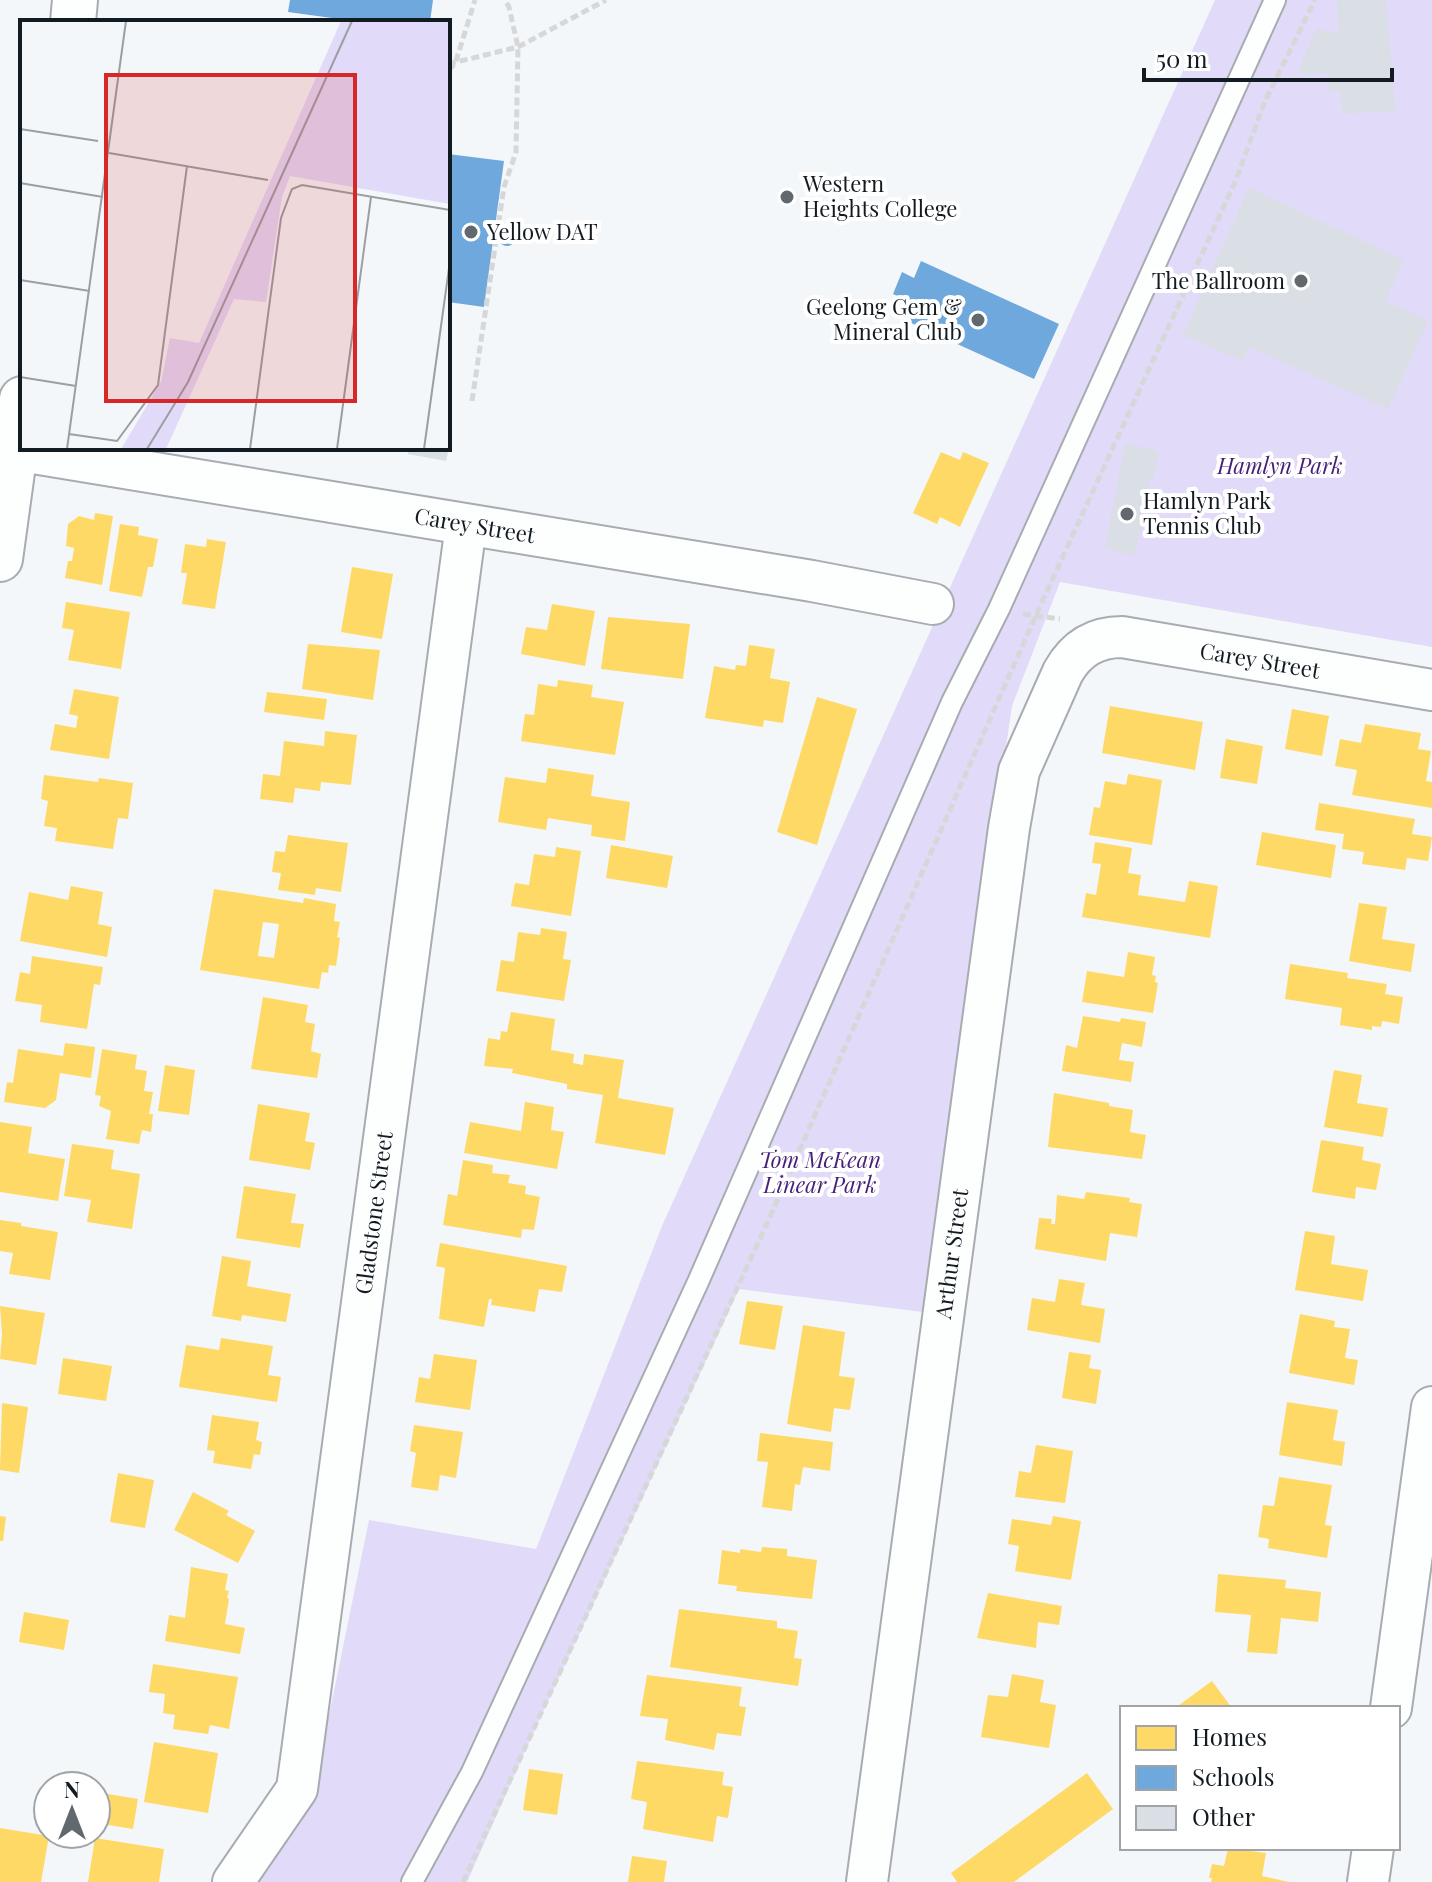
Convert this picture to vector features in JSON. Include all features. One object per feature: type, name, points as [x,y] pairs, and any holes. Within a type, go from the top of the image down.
[{"type":"main road","points":[[73,20],[75,0]]},
{"type":"main road","points":[[0,559],[20,414]]},
{"type":"street","name":"Carey Street","points":[[15,450],[812,581],[933,604]]},
{"type":"street","name":"Gladstone Street","points":[[233,1882],[297,1789],[466,525]]},
{"type":"street","name":"Carey Street","points":[[1088,644],[1105,638],[1129,637],[1432,690]]},
{"type":"street","name":"Arthur Street","points":[[867,1882],[1016,786],[1024,757],[1063,672],[1072,658],[1088,644]]},
{"type":"street","points":[[1391,1706],[1432,1407]]},
{"type":"street","points":[[1368,1882],[1373,1850]]},
{"type":"lane","points":[[412,1882],[472,1772],[660,1366],[952,702],[999,609],[1275,0]]},
{"type":"path","points":[[450,66],[475,0]]},
{"type":"path","points":[[472,401],[504,187],[516,152],[518,47],[505,0]]},
{"type":"path","points":[[450,66],[518,47],[606,0]]},
{"type":"path","points":[[463,1882],[769,1219],[1036,615],[1236,180],[1265,101],[1315,0]]},
{"type":"green space","name":"Tom McKean Linear Park","points":[[1215,0],[1432,0],[1432,647],[1060,582],[1012,706],[923,1312],[739,1289],[467,1882],[250,1882],[317,1774],[369,1520],[536,1549],[662,1226]]},
{"type":"building: Homes","points":[[941,452],[960,460],[963,452],[989,463],[960,527],[940,517],[937,524],[913,513]]},
{"type":"building: Homes","points":[[95,513],[113,516],[102,585],[65,578],[74,548],[66,546],[68,524],[79,516],[94,520]]},
{"type":"building: Homes","points":[[120,524],[139,527],[138,535],[158,539],[153,567],[148,567],[142,597],[109,591]]},
{"type":"building: Homes","points":[[207,539],[226,542],[215,609],[182,604],[187,573],[181,573],[185,544],[206,547]]},
{"type":"building: Homes","points":[[352,567],[393,574],[382,639],[341,632]]},
{"type":"building: Homes","points":[[66,602],[130,612],[121,669],[68,660],[74,630],[62,628]]},
{"type":"building: Homes","points":[[552,604],[595,611],[585,666],[521,654],[526,627],[547,630]]},
{"type":"building: Homes","points":[[608,617],[690,624],[683,679],[601,669]]},
{"type":"building: Homes","points":[[308,644],[380,650],[373,700],[302,689]]},
{"type":"building: Homes","points":[[749,645],[775,649],[770,678],[790,682],[783,723],[764,720],[763,727],[705,718],[714,666],[735,670],[736,665],[746,666]]},
{"type":"building: Homes","points":[[558,680],[593,685],[591,697],[624,702],[615,755],[521,741],[525,714],[534,715],[538,684],[557,687]]},
{"type":"building: Homes","points":[[74,689],[119,697],[109,759],[50,750],[55,724],[76,728],[78,716],[69,714]]},
{"type":"building: Homes","points":[[267,692],[327,699],[324,720],[264,712]]},
{"type":"building: Homes","points":[[817,697],[857,709],[817,845],[777,832]]},
{"type":"building: Homes","points":[[1110,706],[1203,722],[1195,770],[1102,753]]},
{"type":"building: Homes","points":[[1292,709],[1329,716],[1322,756],[1285,749]]},
{"type":"building: Homes","points":[[1365,724],[1421,733],[1418,749],[1431,751],[1426,781],[1432,782],[1432,808],[1352,795],[1357,770],[1335,766],[1340,739],[1361,743]]},
{"type":"building: Homes","points":[[325,731],[357,735],[351,785],[321,782],[320,791],[295,788],[293,803],[260,799],[263,774],[280,776],[284,741],[324,746]]},
{"type":"building: Homes","points":[[1226,739],[1263,746],[1257,784],[1220,778]]},
{"type":"building: Homes","points":[[548,768],[594,775],[591,796],[630,802],[625,841],[591,836],[592,825],[548,818],[546,830],[498,822],[505,777],[546,783]]},
{"type":"building: Homes","points":[[1128,774],[1162,780],[1152,845],[1089,835],[1094,807],[1100,808],[1105,781],[1126,785]]},
{"type":"building: Homes","points":[[44,775],[133,783],[128,819],[118,818],[113,849],[55,841],[57,828],[44,826],[48,801],[41,799]]},
{"type":"building: Homes","points":[[1319,803],[1415,819],[1412,834],[1432,837],[1428,861],[1407,858],[1405,870],[1362,864],[1364,852],[1342,849],[1344,834],[1315,830]]},
{"type":"building: Homes","points":[[1262,832],[1336,845],[1331,878],[1256,865]]},
{"type":"building: Homes","points":[[288,835],[348,843],[341,892],[316,888],[315,895],[278,890],[281,873],[272,872],[275,851],[285,852]]},
{"type":"building: Homes","points":[[1095,842],[1132,848],[1128,873],[1141,875],[1138,895],[1185,902],[1189,881],[1218,886],[1210,938],[1082,917],[1086,893],[1096,895],[1101,864],[1092,863]]},
{"type":"building: Homes","points":[[611,845],[673,856],[667,888],[606,878]]},
{"type":"building: Homes","points":[[556,847],[581,851],[571,916],[511,906],[515,883],[529,885],[534,854],[555,857]]},
{"type":"building: Homes","points":[[71,886],[103,892],[98,924],[112,927],[107,957],[20,941],[29,892],[68,900]]},
{"type":"building: Homes","points":[[214,889],[303,903],[304,898],[336,904],[334,921],[340,922],[337,937],[340,938],[336,966],[329,965],[328,973],[322,972],[319,989],[200,970]],"holes":[[[263,922],[279,924],[274,958],[258,956]]]},
{"type":"building: Homes","points":[[1359,903],[1387,907],[1382,939],[1415,944],[1411,972],[1349,961]]},
{"type":"building: Homes","points":[[541,928],[567,932],[563,959],[571,960],[564,1001],[496,991],[501,960],[514,962],[518,932],[540,935]]},
{"type":"building: Homes","points":[[1128,952],[1155,957],[1152,975],[1156,976],[1155,982],[1158,983],[1153,1013],[1082,1002],[1087,971],[1124,977]]},
{"type":"building: Homes","points":[[32,956],[103,967],[100,985],[94,984],[87,1029],[40,1022],[42,1005],[15,1001],[20,972],[30,974]]},
{"type":"building: Homes","points":[[1290,964],[1348,973],[1347,978],[1387,984],[1385,994],[1403,997],[1399,1024],[1382,1021],[1381,1027],[1372,1026],[1372,1030],[1340,1025],[1342,1008],[1285,999]]},
{"type":"building: Homes","points":[[263,997],[308,1005],[305,1022],[315,1024],[311,1051],[321,1054],[317,1078],[251,1069]]},
{"type":"building: Homes","points":[[511,1012],[555,1019],[551,1050],[574,1054],[573,1063],[583,1065],[584,1054],[624,1060],[618,1098],[674,1108],[665,1155],[595,1143],[603,1095],[567,1089],[567,1084],[512,1073],[513,1069],[484,1066],[488,1038],[500,1040],[501,1031],[507,1032]]},
{"type":"building: Homes","points":[[1083,1016],[1120,1022],[1121,1018],[1146,1022],[1142,1047],[1122,1043],[1119,1060],[1134,1062],[1131,1082],[1062,1071],[1066,1045],[1077,1048]]},
{"type":"building: Homes","points":[[65,1043],[95,1047],[91,1078],[60,1073],[56,1100],[45,1108],[4,1102],[7,1082],[13,1083],[18,1049],[63,1056]]},
{"type":"building: Homes","points":[[102,1049],[137,1055],[135,1069],[147,1071],[144,1091],[153,1092],[149,1114],[153,1114],[151,1132],[142,1130],[139,1144],[106,1139],[111,1111],[99,1106],[101,1096],[95,1095]]},
{"type":"building: Homes","points":[[165,1065],[195,1070],[189,1115],[158,1111]]},
{"type":"building: Homes","points":[[1334,1070],[1362,1075],[1357,1103],[1388,1108],[1383,1137],[1324,1127]]},
{"type":"building: Homes","points":[[1054,1093],[1133,1110],[1130,1132],[1146,1135],[1142,1159],[1048,1147]]},
{"type":"building: Homes","points":[[525,1102],[554,1107],[551,1130],[564,1132],[557,1169],[464,1153],[470,1122],[521,1131]]},
{"type":"building: Homes","points":[[258,1104],[310,1113],[305,1141],[315,1143],[310,1170],[249,1160]]},
{"type":"building: Homes","points":[[0,1122],[32,1127],[28,1153],[65,1159],[58,1201],[0,1192]]},
{"type":"building: Homes","points":[[1321,1140],[1364,1147],[1362,1160],[1381,1164],[1376,1190],[1356,1187],[1355,1199],[1312,1192]]},
{"type":"building: Homes","points":[[72,1144],[114,1150],[111,1169],[140,1174],[132,1229],[87,1222],[91,1200],[64,1196]]},
{"type":"building: Homes","points":[[463,1160],[493,1165],[492,1173],[510,1175],[508,1183],[526,1186],[525,1194],[540,1197],[534,1230],[522,1229],[521,1238],[443,1225],[448,1194],[457,1196]]},
{"type":"building: Homes","points":[[244,1186],[296,1194],[291,1223],[304,1224],[300,1248],[236,1238]]},
{"type":"building: Homes","points":[[1086,1192],[1130,1198],[1129,1202],[1142,1204],[1137,1237],[1110,1233],[1106,1261],[1035,1249],[1039,1218],[1052,1219],[1051,1224],[1055,1224],[1057,1195],[1084,1199]]},
{"type":"building: Homes","points":[[0,1220],[58,1232],[50,1280],[9,1274],[13,1253],[0,1251]]},
{"type":"building: Homes","points":[[1305,1231],[1335,1236],[1331,1264],[1368,1270],[1363,1301],[1295,1290]]},
{"type":"building: Homes","points":[[440,1243],[567,1266],[562,1292],[539,1289],[535,1312],[491,1305],[492,1299],[489,1299],[484,1327],[439,1319],[445,1268],[436,1266]]},
{"type":"building: Homes","points":[[222,1256],[251,1261],[247,1286],[291,1294],[286,1322],[242,1315],[241,1321],[212,1316]]},
{"type":"building: Homes","points":[[1059,1279],[1085,1283],[1081,1305],[1105,1309],[1100,1343],[1027,1330],[1032,1298],[1055,1302]]},
{"type":"building: Homes","points":[[747,1301],[783,1306],[775,1350],[739,1344]]},
{"type":"building: Homes","points":[[0,1306],[45,1313],[36,1365],[0,1359]]},
{"type":"building: Homes","points":[[1300,1314],[1335,1321],[1334,1327],[1350,1329],[1345,1358],[1358,1360],[1354,1385],[1289,1373]]},
{"type":"building: Homes","points":[[803,1325],[845,1332],[839,1376],[855,1378],[850,1410],[834,1408],[831,1432],[787,1424]]},
{"type":"building: Homes","points":[[221,1338],[273,1346],[268,1375],[281,1377],[277,1402],[179,1387],[186,1345],[219,1350]]},
{"type":"building: Homes","points":[[1069,1352],[1091,1355],[1089,1368],[1101,1370],[1096,1404],[1062,1398]]},
{"type":"building: Homes","points":[[434,1354],[477,1360],[470,1410],[415,1402],[419,1377],[430,1379]]},
{"type":"building: Homes","points":[[63,1358],[112,1366],[106,1401],[58,1394]]},
{"type":"building: Homes","points":[[1287,1402],[1338,1410],[1333,1440],[1345,1442],[1342,1466],[1279,1455]]},
{"type":"building: Homes","points":[[2,1403],[28,1407],[19,1473],[0,1470]]},
{"type":"building: Homes","points":[[212,1415],[259,1422],[256,1440],[262,1442],[260,1455],[254,1454],[251,1469],[213,1463],[215,1451],[207,1450]]},
{"type":"building: Homes","points":[[414,1425],[463,1432],[456,1478],[440,1475],[438,1491],[411,1487],[416,1453],[410,1451]]},
{"type":"building: Homes","points":[[760,1433],[833,1442],[830,1471],[803,1467],[800,1485],[795,1484],[792,1511],[762,1507],[768,1462],[757,1461]]},
{"type":"building: Homes","points":[[1036,1445],[1073,1451],[1065,1503],[1015,1497],[1019,1471],[1031,1473]]},
{"type":"building: Homes","points":[[118,1473],[154,1480],[145,1528],[110,1522]]},
{"type":"building: Homes","points":[[1279,1477],[1332,1485],[1325,1525],[1332,1526],[1327,1558],[1268,1548],[1269,1539],[1258,1537],[1263,1505],[1274,1506]]},
{"type":"building: Homes","points":[[193,1492],[229,1511],[226,1515],[255,1531],[238,1563],[174,1530]]},
{"type":"building: Homes","points":[[0,1516],[6,1517],[3,1541],[0,1541]]},
{"type":"building: Homes","points":[[1053,1516],[1081,1521],[1071,1580],[1015,1571],[1019,1546],[1008,1544],[1012,1519],[1051,1525]]},
{"type":"building: Homes","points":[[762,1547],[787,1549],[787,1556],[817,1560],[812,1599],[736,1591],[737,1586],[718,1584],[722,1550],[761,1552]]},
{"type":"building: Homes","points":[[191,1567],[228,1574],[225,1590],[229,1591],[229,1599],[225,1624],[245,1628],[240,1654],[165,1641],[169,1615],[185,1618]]},
{"type":"building: Homes","points":[[1218,1574],[1286,1580],[1285,1588],[1321,1592],[1318,1622],[1281,1618],[1277,1654],[1247,1652],[1251,1615],[1215,1612]]},
{"type":"building: Homes","points":[[988,1593],[1062,1606],[1059,1625],[1038,1622],[1036,1648],[977,1638]]},
{"type":"building: Homes","points":[[679,1609],[777,1621],[777,1628],[798,1631],[794,1658],[802,1659],[798,1686],[670,1667]]},
{"type":"building: Homes","points":[[24,1612],[69,1620],[64,1650],[19,1642]]},
{"type":"building: Homes","points":[[153,1664],[238,1677],[229,1729],[210,1725],[208,1734],[173,1729],[175,1715],[163,1713],[165,1694],[149,1692]]},
{"type":"building: Homes","points":[[1012,1674],[1044,1680],[1040,1702],[1056,1705],[1049,1748],[981,1737],[988,1695],[1008,1697]]},
{"type":"building: Homes","points":[[647,1675],[742,1687],[739,1706],[746,1707],[741,1736],[717,1733],[714,1750],[665,1740],[668,1719],[640,1716]]},
{"type":"building: Homes","points":[[1212,1681],[1231,1706],[1178,1706]]},
{"type":"building: Homes","points":[[154,1742],[218,1753],[208,1813],[144,1802]]},
{"type":"building: Homes","points":[[637,1761],[724,1772],[722,1785],[733,1787],[728,1818],[717,1816],[713,1842],[643,1829],[647,1802],[631,1799]]},
{"type":"building: Homes","points":[[529,1769],[563,1774],[557,1815],[523,1810]]},
{"type":"building: Homes","points":[[1087,1773],[1113,1809],[1014,1882],[957,1882],[951,1873]]},
{"type":"building: Homes","points":[[112,1795],[138,1799],[133,1829],[112,1826]]},
{"type":"building: Homes","points":[[0,1828],[32,1833],[32,1850],[47,1850],[41,1882],[0,1882]]},
{"type":"building: Homes","points":[[112,1841],[164,1849],[159,1882],[88,1882],[93,1850],[112,1850]]},
{"type":"building: Homes","points":[[1228,1850],[1266,1853],[1262,1876],[1289,1882],[1211,1882],[1212,1864],[1224,1866]]},
{"type":"building: Homes","points":[[632,1856],[667,1861],[664,1882],[628,1882]]},
{"type":"building: Schools","points":[[290,0],[433,0],[430,20],[346,20],[288,12]]},
{"type":"building: Schools","name":"Yellow DAT","points":[[450,154],[504,161],[484,307],[450,302]]},
{"type":"building: Schools","points":[[504,230],[510,230],[515,238],[513,244],[504,246],[499,241],[499,235]]},
{"type":"building: Schools","name":"Geelong Gem & Mineral Club","points":[[921,261],[1059,324],[1034,379],[896,316],[904,299],[893,294],[902,272],[914,278]]},
{"type":"building: Other","points":[[1337,0],[1386,0],[1395,111],[1343,114],[1340,91],[1329,92],[1328,74],[1305,75],[1298,72],[1317,28],[1326,32],[1339,31]]},
{"type":"building: Other","name":"The Ballroom","points":[[1249,188],[1404,260],[1385,301],[1428,320],[1388,409],[1249,347],[1243,361],[1183,335]]},
{"type":"building: Other","name":"Hamlyn Park Tennis Club","points":[[1125,444],[1159,451],[1153,479],[1150,478],[1135,555],[1105,549]]},
{"type":"building: Other","points":[[409,450],[448,452],[446,461],[408,454]]},
{"type":"place","name":"Western Heights College","points":[[787,197]]},
{"type":"place","name":"Yellow DAT","points":[[471,232]]},
{"type":"place","name":"The Ballroom","points":[[1301,281]]},
{"type":"place","name":"Geelong Gem & Mineral Club","points":[[978,320]]},
{"type":"place","name":"Hamlyn Park Tennis Club","points":[[1127,514]]},
{"type":"park label","name":"Hamlyn Park","points":[[1280,466]]}]
